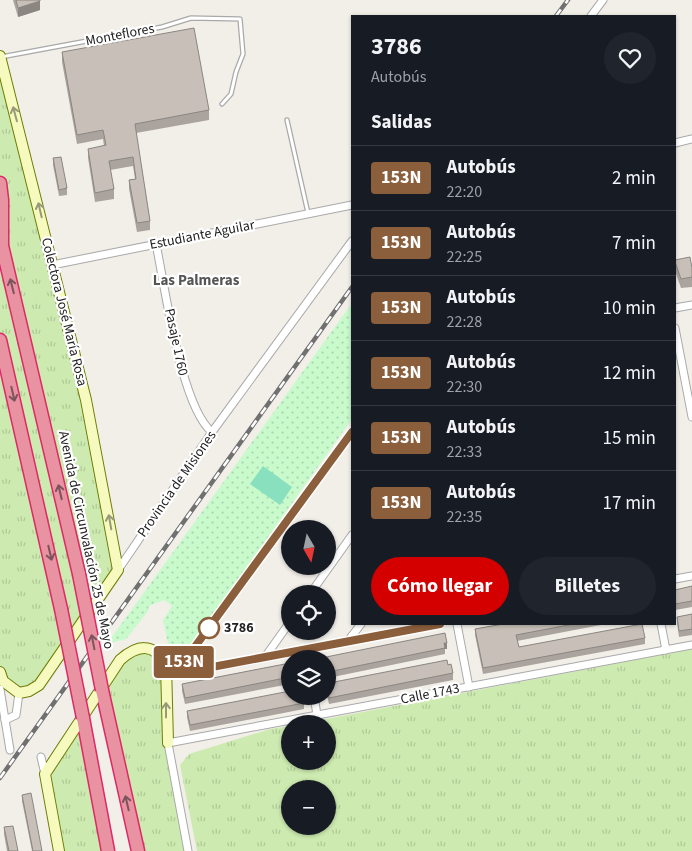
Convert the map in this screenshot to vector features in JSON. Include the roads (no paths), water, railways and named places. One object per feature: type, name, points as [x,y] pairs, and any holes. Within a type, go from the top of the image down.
[{"type":"highway","name":"Avenida de Circunvalación 25 de Mayo","points":[[0,183],[1,240],[79,574],[107,715],[138,851]]},
{"type":"highway","points":[[0,340],[62,609],[108,851]]},
{"type":"main road","name":"Colectora José María Rosa","points":[[0,56],[86,400],[118,570]]},
{"type":"main road","name":"Provincia de Misiones","points":[[20,693],[29,692],[39,685],[118,570]]},
{"type":"main road","points":[[59,851],[45,778],[120,660],[132,650],[141,647],[151,649],[161,655],[171,675],[166,712],[168,743]]},
{"type":"main road","points":[[0,672],[3,681],[20,693]]},
{"type":"street","points":[[593,15],[603,0]]},
{"type":"street","points":[[676,143],[692,139]]},
{"type":"street","name":"Estudiante Aguilar","points":[[52,265],[351,205]]},
{"type":"street","name":"Provincia de Misiones","points":[[118,570],[212,432],[351,242]]},
{"type":"street","name":"Pasaje 1760","points":[[156,244],[184,382],[205,426],[212,432]]},
{"type":"street","points":[[676,308],[692,305]]},
{"type":"street","points":[[676,333],[692,418]]},
{"type":"street","points":[[171,675],[351,433]]},
{"type":"street","points":[[316,585],[351,536]]},
{"type":"street","points":[[676,579],[692,576]]},
{"type":"street","points":[[348,641],[360,625]]},
{"type":"street","points":[[305,650],[435,625]]},
{"type":"street","points":[[457,625],[469,687]]},
{"type":"street","points":[[661,625],[666,650]]},
{"type":"street","points":[[264,657],[281,634]]},
{"type":"street","name":"Calle 1743","points":[[317,715],[692,645]]},
{"type":"street","points":[[171,675],[281,654]]},
{"type":"street","points":[[0,689],[10,750]]},
{"type":"street","points":[[5,720],[16,715],[20,693]]},
{"type":"street","points":[[315,705],[317,715]]},
{"type":"street","name":"Calle 1743","points":[[168,743],[281,722]]},
{"type":"street","points":[[168,743],[188,851]]},
{"type":"street","points":[[41,757],[45,778]]},
{"type":"lane","name":"Monteflores","points":[[0,56],[162,27],[191,18],[240,19],[243,54],[236,72],[232,94],[222,104]]},
{"type":"lane","points":[[287,120],[308,214]]},
{"type":"railway","points":[[557,15],[568,0]]},
{"type":"railway","points":[[0,778],[351,288]]},
{"type":"place","name":"3786","points":[[209,628]]},
{"type":"district","name":"Las Palmeras","points":[[196,280]]}]
